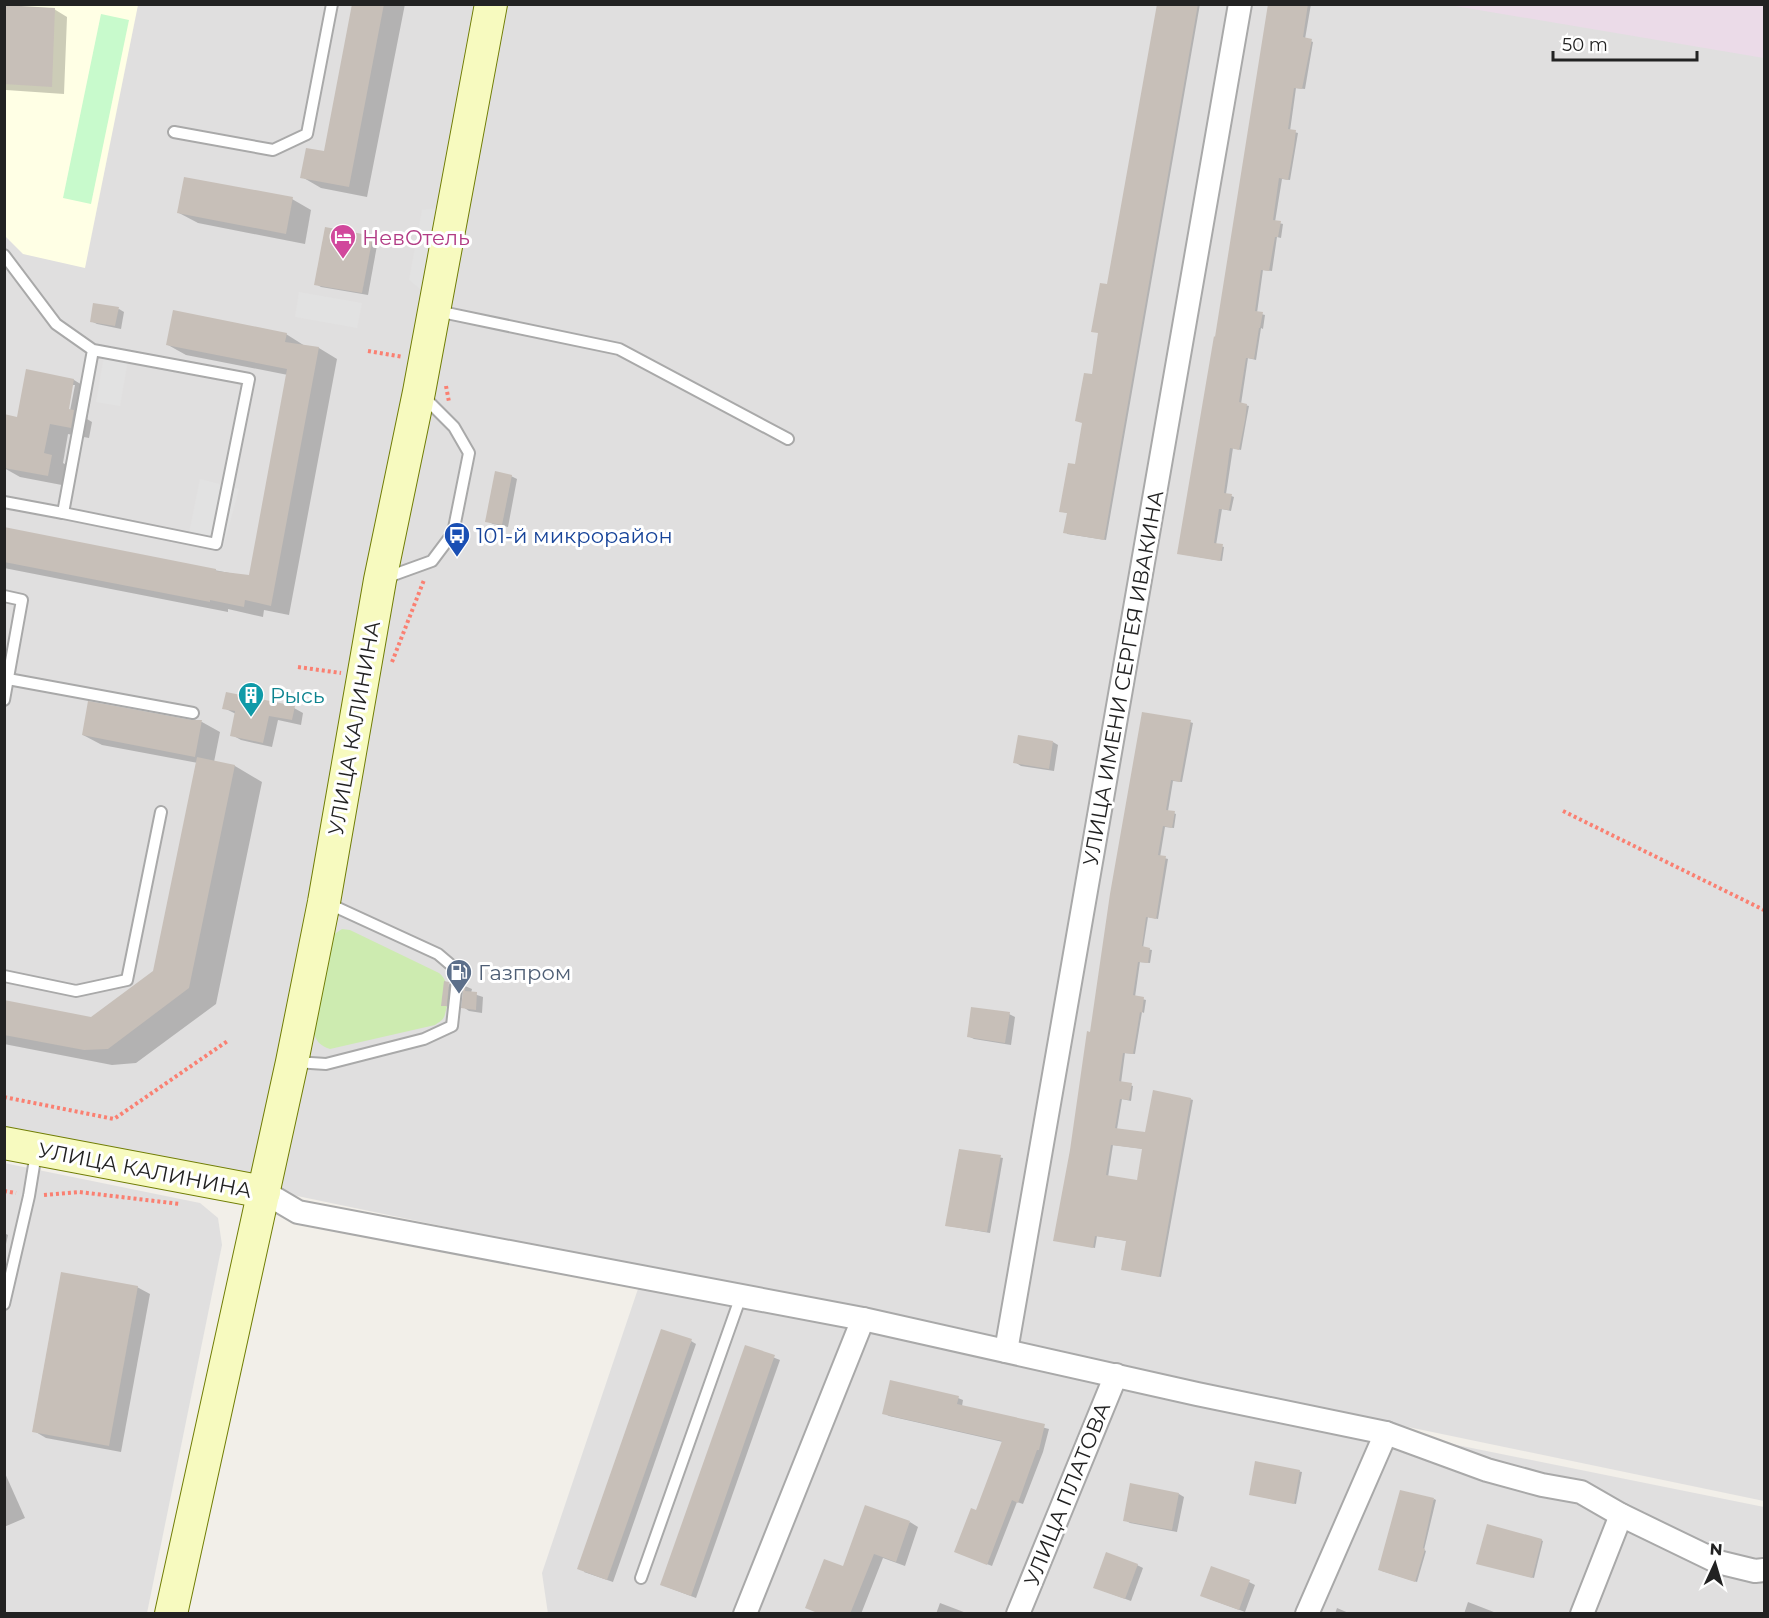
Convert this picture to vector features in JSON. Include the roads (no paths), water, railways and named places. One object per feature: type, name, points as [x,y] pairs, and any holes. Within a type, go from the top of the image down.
[{"type":"main road","name":"УЛИЦА КАЛИНИНА","points":[[4,1143],[264,1192],[324,902],[380,580],[419,392],[491,4]]},
{"type":"main road","points":[[171,1614],[264,1192]]},
{"type":"street","name":"УЛИЦА ИМЕНИ СЕРГЕЯ ИВАКИНА","points":[[1006,1351],[1240,4]]},
{"type":"street","points":[[264,1192],[297,1212],[863,1319],[1197,1394],[1386,1433],[1487,1470],[1542,1485],[1581,1492],[1621,1515],[1718,1562],[1764,1570]]},
{"type":"street","points":[[745,1614],[863,1319]]},
{"type":"street","name":"УЛИЦА ПЛАТОВА","points":[[1018,1614],[1116,1375]]},
{"type":"street","points":[[1307,1614],[1386,1433]]},
{"type":"street","points":[[1582,1614],[1621,1515]]},
{"type":"lane","points":[[174,132],[273,150],[307,134],[332,4]]},
{"type":"lane","points":[[4,255],[56,324],[93,350],[249,379],[216,544],[4,502]]},
{"type":"lane","points":[[434,310],[619,349],[788,439]]},
{"type":"lane","points":[[63,513],[93,350]]},
{"type":"lane","points":[[380,580],[432,561],[453,533],[469,453],[454,427],[419,392]]},
{"type":"lane","points":[[4,596],[22,600],[4,700]]},
{"type":"lane","points":[[8,679],[193,713]]},
{"type":"lane","points":[[4,976],[76,991],[127,980],[161,812]]},
{"type":"lane","points":[[292,1062],[326,1064],[424,1038],[452,1026],[458,971],[438,954],[324,902]]},
{"type":"lane","points":[[4,1304],[7,1278],[29,1196],[36,1150]]},
{"type":"lane","points":[[641,1578],[741,1296]]},
{"type":"place","name":"НевОтель","points":[[343,260]]},
{"type":"place","name":"101-й микрорайон","points":[[457,558]]},
{"type":"place","name":"Рысь","points":[[251,718]]},
{"type":"place","name":"Газпром","points":[[459,995]]}]
